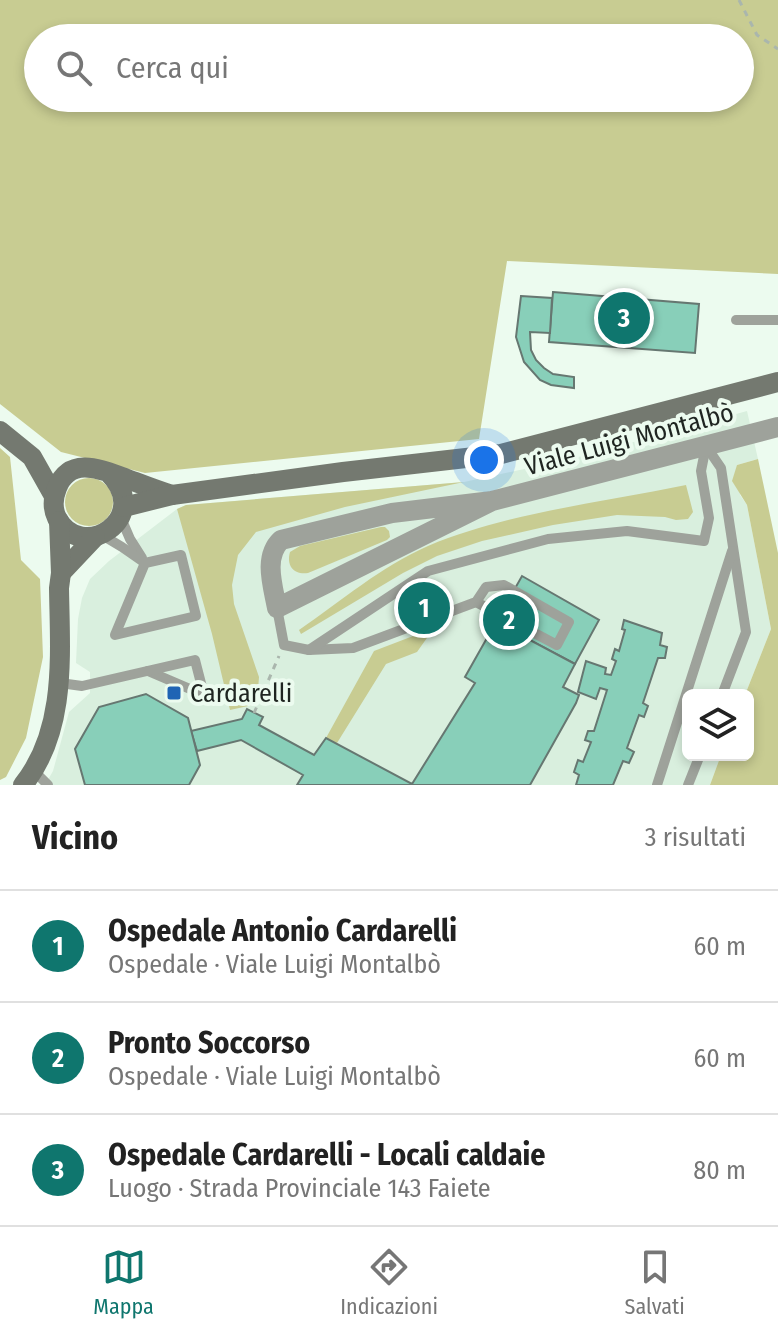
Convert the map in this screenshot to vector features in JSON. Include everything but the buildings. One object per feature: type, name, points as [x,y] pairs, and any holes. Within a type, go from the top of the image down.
[{"type":"main road","points":[[122,513],[172,495],[501,454],[778,382]]},
{"type":"main road","points":[[0,431],[32,457],[54,496]]},
{"type":"main road","points":[[32,457],[96,467],[172,495]]},
{"type":"main road","points":[[35,780],[48,743],[60,683],[61,573],[59,521],[54,509],[54,496],[59,483],[69,472],[82,467]]},
{"type":"main road","points":[[61,573],[99,536],[113,528],[122,513],[124,494],[108,472]]},
{"type":"main road","points":[[59,521],[81,537],[99,536]]},
{"type":"street","name":"Viale Luigi Montalbò","points":[[492,501],[277,608],[271,560],[273,547],[281,540],[392,513],[492,501],[778,427]]},
{"type":"lane","points":[[736,320],[778,320]]},
{"type":"lane","points":[[309,650],[428,571],[548,539],[611,532],[627,531],[704,541],[709,518],[701,471],[706,446]]},
{"type":"lane","points":[[706,446],[721,468],[746,632],[724,689]]},
{"type":"lane","points":[[122,513],[130,539],[145,563]]},
{"type":"lane","points":[[99,536],[145,563],[181,555],[196,616],[115,635],[145,563]]},
{"type":"lane","points":[[657,785],[734,545]]},
{"type":"lane","points":[[277,608],[284,645],[309,650],[353,648],[476,602],[486,587],[504,585],[569,622],[557,645],[476,602]]},
{"type":"lane","points":[[60,683],[82,686],[195,660],[204,695],[148,671]]},
{"type":"lane","points":[[688,785],[698,761]]},
{"type":"path","points":[[739,0],[751,24]]},
{"type":"path","points":[[754,29],[757,35],[778,49]]},
{"type":"path","points":[[254,713],[284,645]]},
{"type":"shaded area","points":[[747,411],[758,459],[737,465],[740,495],[747,505],[771,629],[747,689],[682,689],[682,761],[719,761],[710,785],[45,785],[53,771],[69,712],[90,693],[90,672],[76,663],[78,619],[90,579],[177,509],[186,505],[464,482],[571,459]]},
{"type":"green space","points":[[0,0],[778,0],[778,274],[507,261],[479,439],[145,473],[61,452],[0,404]]},
{"type":"green space","points":[[0,448],[10,457],[21,560],[40,579],[43,657],[26,738],[6,777],[0,780]]},
{"type":"green space","points":[[758,459],[778,553],[778,785],[710,785],[719,761],[754,761],[754,689],[747,689],[771,629],[747,505],[732,481],[737,465]]},
{"type":"green space","points":[[89,478],[106,485],[113,502],[106,519],[89,526],[72,519],[65,502],[72,485]]},
{"type":"green space","points":[[464,482],[345,507],[256,532],[238,555],[232,585],[234,604],[259,677],[257,704],[230,710],[177,509],[186,505]]},
{"type":"green space","points":[[686,485],[693,512],[688,519],[617,515],[482,541],[437,556],[301,634],[299,630],[411,554],[459,534],[523,517]]},
{"type":"green space","points":[[381,527],[389,531],[387,540],[308,573],[299,573],[290,565],[290,552],[300,546]]},
{"type":"green space","points":[[434,628],[417,652],[386,664],[337,743],[326,738],[374,651]]},
{"type":"place","name":"Ospedale Cardarelli - Locali caldaie","points":[[624,318]]},
{"type":"place","name":"Ospedale Antonio Cardarelli","points":[[424,608]]},
{"type":"place","name":"Pronto Soccorso","points":[[509,620]]},
{"type":"place","name":"Cardarelli","points":[[174,693]]}]
